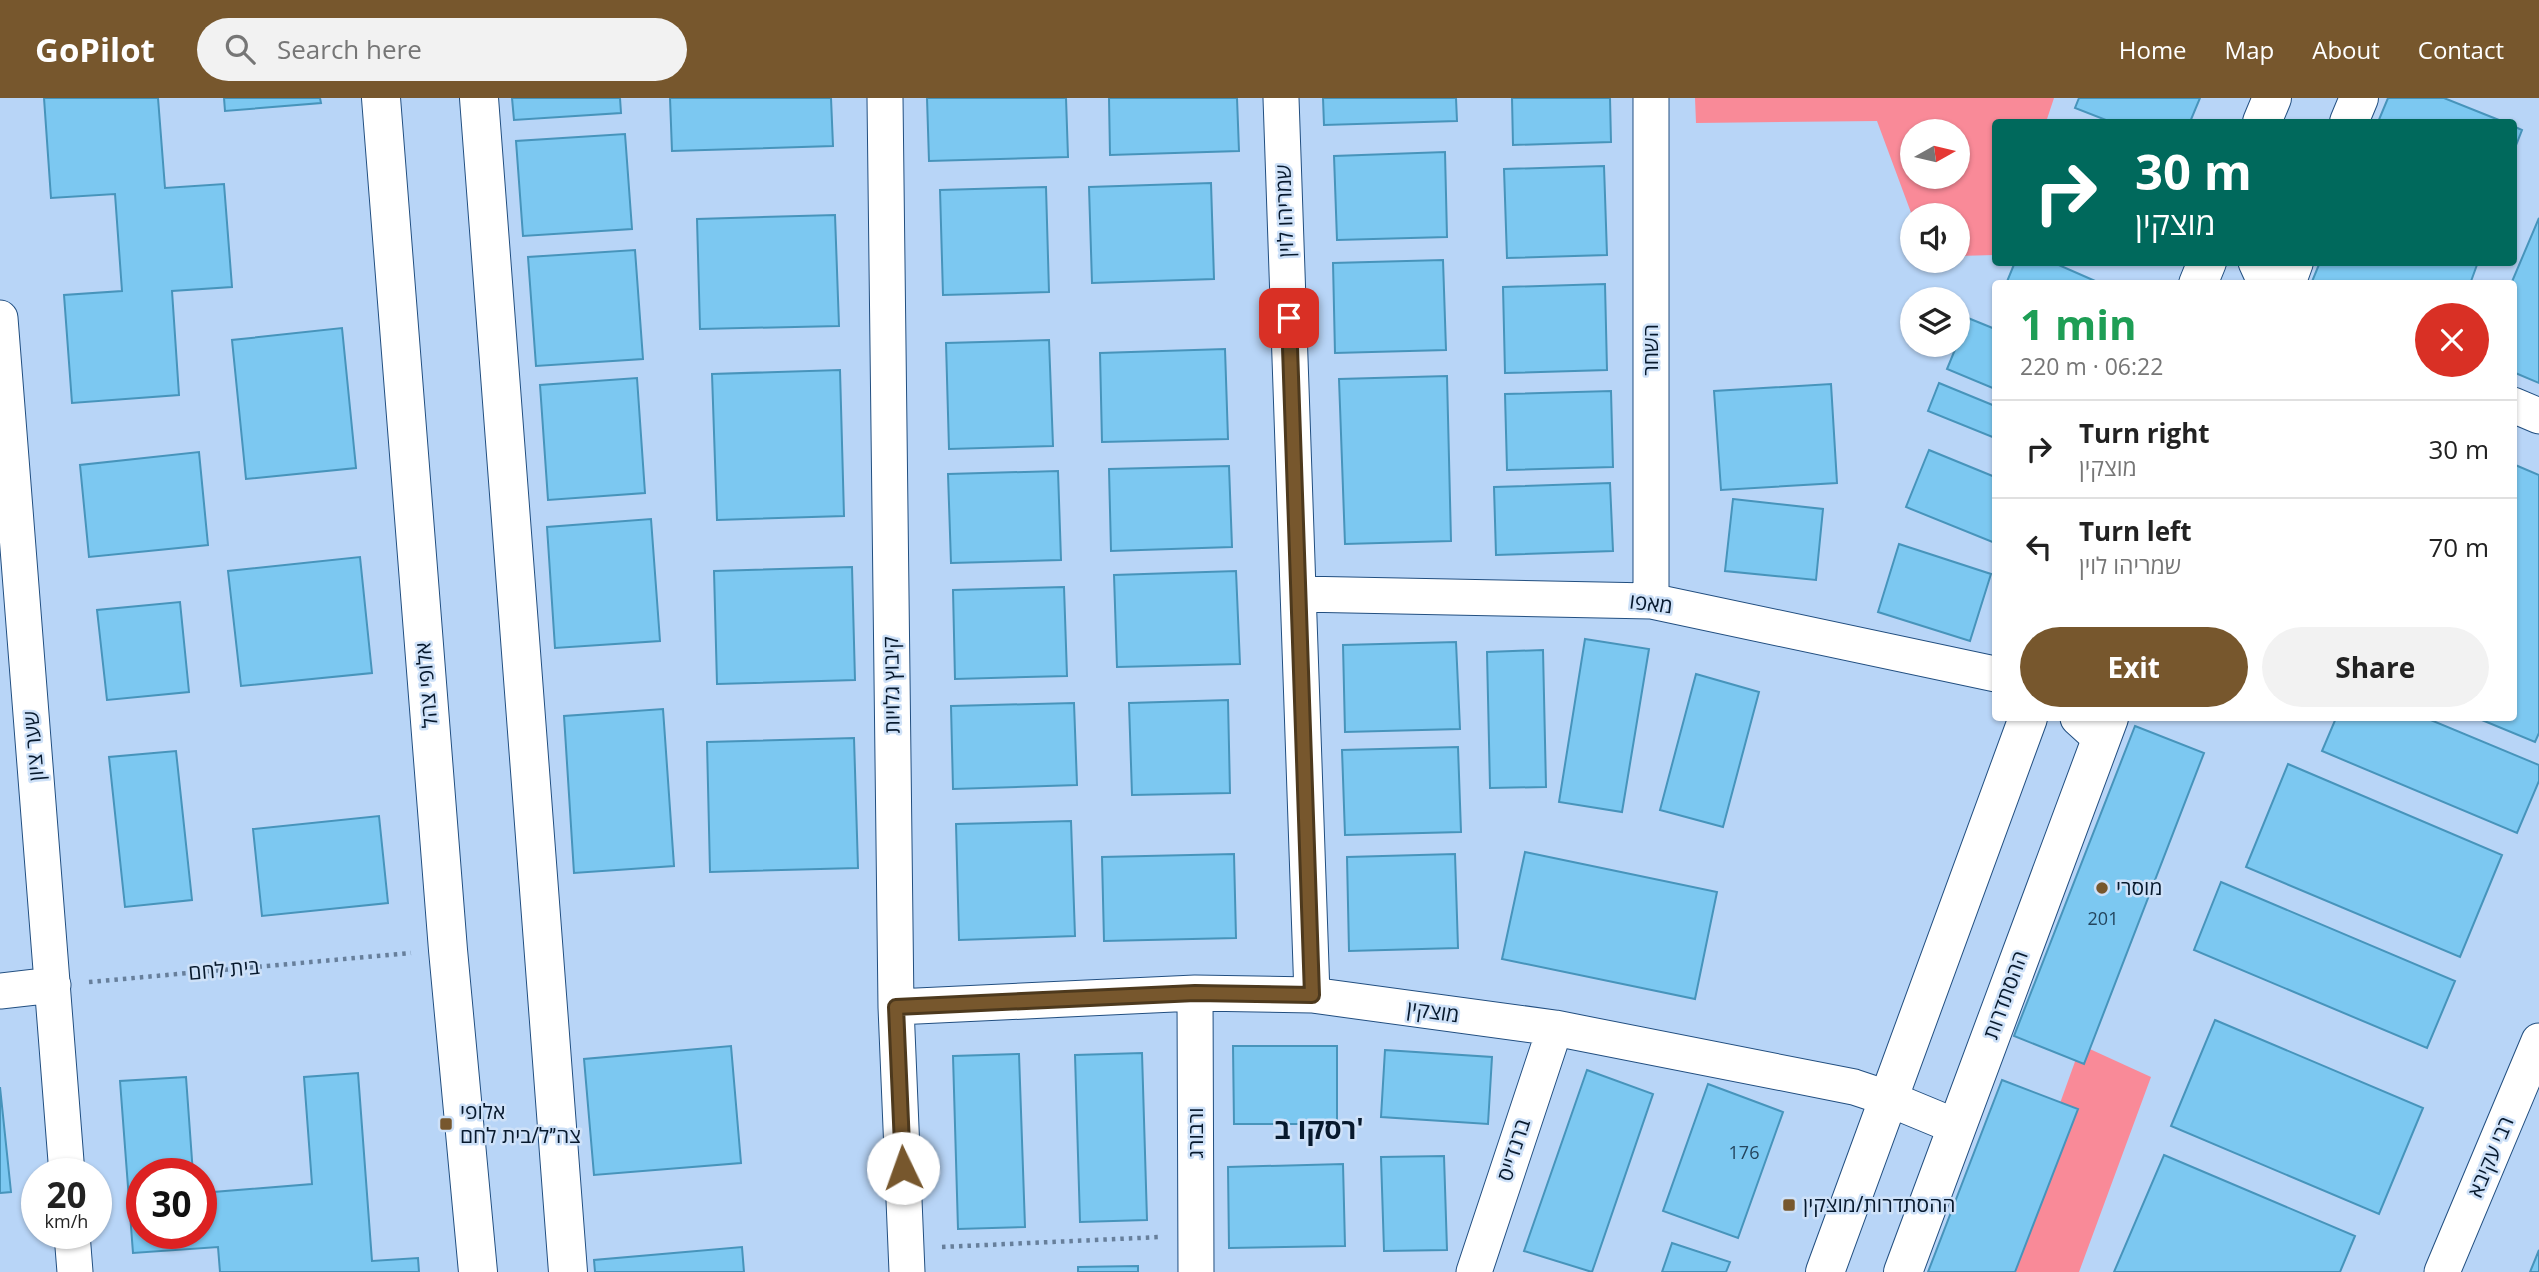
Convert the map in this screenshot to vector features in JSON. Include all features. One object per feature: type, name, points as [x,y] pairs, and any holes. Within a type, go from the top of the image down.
[{"type":"main road","name":"אלופי צהל","points":[[381,98],[448,950],[478,1272]]},
{"type":"main road","points":[[479,98],[568,1272]]},
{"type":"main road","points":[[2263,119],[2272,98]]},
{"type":"main road","points":[[2350,119],[2359,98]]},
{"type":"main road","points":[[1825,1272],[2027,721]]},
{"type":"main road","name":"ההסתדרות","points":[[1903,1272],[1957,1127],[2096,724]]},
{"type":"street","name":"קיבוץ גלויות","points":[[885,98],[896,1007],[906,1260]]},
{"type":"street","name":"שמריהו לוין","points":[[1281,98],[1312,995]]},
{"type":"street","name":"השחר","points":[[1651,98],[1651,601]]},
{"type":"street","name":"שער ציון","points":[[0,318],[66,1158]]},
{"type":"street","points":[[2517,407],[2539,416]]},
{"type":"street","name":"מאפו","points":[[1299,594],[1651,601],[1992,673]]},
{"type":"street","points":[[0,991],[53,985]]},
{"type":"street","name":"מוצקין","points":[[896,1007],[1195,993],[1312,995],[1555,1028],[1854,1087],[1887,1097],[1957,1127]]},
{"type":"street","name":"ורבורג","points":[[1195,993],[1196,1272]]},
{"type":"street","name":"ברנדייס","points":[[1474,1272],[1555,1028]]},
{"type":"street","name":"רבי עקיבא","points":[[2442,1272],[2538,1047]]},
{"type":"street","points":[[73,1249],[75,1272]]},
{"type":"path","name":"בית לחם","points":[[53,985],[448,950]]},
{"type":"path","points":[[906,1260],[1196,1236]]},
{"type":"shaded area","points":[[1695,98],[2054,98],[2047,119],[1992,119],[1992,255],[1970,256],[1970,203],[1907,203],[1902,189],[1970,189],[1970,119],[1900,119],[1900,183],[1877,121],[1696,123]]},
{"type":"shaded area","points":[[2081,1045],[2151,1077],[2079,1272],[1999,1272]]},
{"type":"building","points":[[44,98],[158,98],[165,188],[224,184],[232,287],[172,291],[179,395],[72,403],[64,295],[122,291],[115,194],[51,198]]},
{"type":"building","points":[[224,98],[320,98],[321,103],[225,111]]},
{"type":"building","points":[[512,98],[620,98],[621,113],[514,120]]},
{"type":"building","points":[[670,98],[831,98],[833,146],[672,151]]},
{"type":"building","points":[[927,98],[1066,98],[1068,157],[929,161]]},
{"type":"building","points":[[1109,98],[1237,98],[1239,151],[1110,155]]},
{"type":"building","points":[[1323,98],[1456,98],[1457,121],[1324,125]]},
{"type":"building","points":[[1512,98],[1610,98],[1611,142],[1513,145]]},
{"type":"building","points":[[2079,98],[2200,98],[2191,119],[2103,119],[2075,108]]},
{"type":"building","points":[[2388,98],[2444,98],[2496,119],[2379,119]]},
{"type":"building","points":[[2517,128],[2522,130],[2517,143]]},
{"type":"building","points":[[625,134],[632,229],[523,236],[516,141]]},
{"type":"building","points":[[1445,152],[1447,237],[1337,240],[1334,156]]},
{"type":"building","points":[[1604,166],[1607,255],[1507,258],[1504,169]]},
{"type":"building","points":[[1211,183],[1214,279],[1092,283],[1089,187]]},
{"type":"building","points":[[1046,187],[1049,292],[943,295],[940,190]]},
{"type":"building","points":[[835,215],[839,326],[700,329],[697,219]]},
{"type":"building","points":[[2539,218],[2539,383],[2517,374],[2517,280],[2513,280]]},
{"type":"building","points":[[635,250],[643,359],[536,366],[528,257]]},
{"type":"building","points":[[1443,260],[1446,350],[1335,353],[1333,263]]},
{"type":"building","points":[[2013,266],[2061,266],[2093,280],[2008,280]]},
{"type":"building","points":[[2318,266],[2477,266],[2471,280],[2313,280]]},
{"type":"building","points":[[1605,284],[1607,370],[1505,373],[1503,287]]},
{"type":"building","points":[[1970,319],[1992,328],[1992,388],[1947,369],[1952,357],[1970,357]]},
{"type":"building","points":[[342,328],[356,468],[246,479],[232,340]]},
{"type":"building","points":[[1049,340],[1053,446],[949,449],[946,343]]},
{"type":"building","points":[[1225,349],[1228,439],[1102,442],[1100,353]]},
{"type":"building","points":[[840,370],[844,516],[717,520],[712,374]]},
{"type":"building","points":[[1447,376],[1451,541],[1345,544],[1339,379]]},
{"type":"building","points":[[637,378],[645,493],[548,500],[540,385]]},
{"type":"building","points":[[1939,383],[1992,405],[1992,437],[1928,411]]},
{"type":"building","points":[[1831,384],[1837,483],[1721,490],[1714,391]]},
{"type":"building","points":[[1611,391],[1613,467],[1507,470],[1505,394]]},
{"type":"building","points":[[1929,450],[1992,476],[1992,542],[1906,507]]},
{"type":"building","points":[[199,452],[208,545],[89,557],[80,465]]},
{"type":"building","points":[[1229,466],[1232,547],[1111,551],[1109,469]]},
{"type":"building","points":[[2517,466],[2539,475],[2539,733],[2535,742],[2484,721],[2517,721]]},
{"type":"building","points":[[1058,471],[1061,560],[951,563],[948,474]]},
{"type":"building","points":[[1610,483],[1613,551],[1496,555],[1494,487]]},
{"type":"building","points":[[1733,499],[1823,509],[1816,580],[1725,571]]},
{"type":"building","points":[[651,519],[660,641],[555,648],[547,527]]},
{"type":"building","points":[[1899,544],[1991,574],[1970,641],[1878,612]]},
{"type":"building","points":[[360,557],[372,673],[241,686],[228,571]]},
{"type":"building","points":[[852,567],[855,680],[717,684],[714,571]]},
{"type":"building","points":[[1236,571],[1240,664],[1117,667],[1114,575]]},
{"type":"building","points":[[1064,587],[1067,676],[955,679],[953,590]]},
{"type":"building","points":[[180,602],[189,692],[107,700],[97,610]]},
{"type":"building","points":[[1585,639],[1649,649],[1622,812],[1559,802]]},
{"type":"building","points":[[1456,642],[1460,729],[1345,732],[1343,645]]},
{"type":"building","points":[[1543,650],[1546,787],[1490,788],[1487,652]]},
{"type":"building","points":[[1696,674],[1759,692],[1723,827],[1660,810]]},
{"type":"building","points":[[1228,700],[1230,793],[1132,795],[1129,703]]},
{"type":"building","points":[[1074,703],[1077,785],[953,789],[951,706]]},
{"type":"building","points":[[663,709],[674,866],[574,873],[564,716]]},
{"type":"building","points":[[2335,721],[2433,721],[2539,765],[2539,781],[2517,833],[2322,751]]},
{"type":"building","points":[[2135,726],[2204,753],[2084,1064],[2014,1036]]},
{"type":"building","points":[[854,738],[858,868],[710,872],[707,742]]},
{"type":"building","points":[[1458,747],[1461,832],[1345,835],[1342,750]]},
{"type":"building","points":[[176,751],[192,900],[125,907],[109,757]]},
{"type":"building","points":[[2288,764],[2502,855],[2460,957],[2246,867]]},
{"type":"building","points":[[379,816],[388,903],[262,916],[253,829]]},
{"type":"building","points":[[1071,821],[1075,936],[959,940],[956,824]]},
{"type":"building","points":[[1525,852],[1717,892],[1695,999],[1502,959]]},
{"type":"building","points":[[1234,854],[1236,938],[1104,941],[1102,857]]},
{"type":"building","points":[[1455,854],[1458,948],[1349,951],[1347,857]]},
{"type":"building","points":[[2221,882],[2455,981],[2427,1048],[2194,950]]},
{"type":"building","points":[[2215,1020],[2423,1108],[2379,1214],[2171,1126]]},
{"type":"building","points":[[731,1046],[741,1163],[594,1175],[584,1059]]},
{"type":"building","points":[[1233,1046],[1337,1046],[1337,1124],[1234,1124]]},
{"type":"building","points":[[1385,1050],[1492,1057],[1488,1124],[1381,1117]]},
{"type":"building","points":[[1142,1053],[1147,1220],[1080,1222],[1075,1055]]},
{"type":"building","points":[[1019,1054],[1025,1227],[958,1229],[953,1056]]},
{"type":"building","points":[[1587,1070],[1653,1094],[1592,1272],[1524,1251]]},
{"type":"building","points":[[358,1073],[372,1261],[418,1258],[419,1272],[220,1272],[217,1192],[312,1184],[304,1077]]},
{"type":"building","points":[[186,1077],[192,1158],[126,1158],[126,1160],[120,1081]]},
{"type":"building","points":[[2002,1080],[2078,1109],[2015,1272],[1928,1272]]},
{"type":"building","points":[[1708,1084],[1783,1112],[1738,1238],[1663,1211]]},
{"type":"building","points":[[0,1087],[11,1192],[0,1193]]},
{"type":"building","points":[[2164,1155],[2355,1236],[2340,1272],[2114,1272]]},
{"type":"building","points":[[1444,1156],[1447,1250],[1384,1251],[1381,1157]]},
{"type":"building","points":[[1343,1164],[1345,1246],[1229,1248],[1228,1167]]},
{"type":"building","points":[[1672,1243],[1730,1262],[1726,1272],[1662,1272]]},
{"type":"building","points":[[742,1247],[744,1272],[595,1272],[594,1260]]},
{"type":"building","points":[[133,1249],[190,1249],[133,1253]]},
{"type":"building","points":[[2539,1250],[2539,1272],[2530,1272]]},
{"type":"building","points":[[1138,1266],[1138,1272],[1078,1272],[1078,1267]]},
{"type":"place","name":"מוסרי","points":[[2102,888]]},
{"type":"place","name":"אלופי צה״ל/בית לחם","points":[[446,1124]]},
{"type":"place","name":"ההסתדרות/מוצקין","points":[[1789,1205]]},
{"type":"district","name":"רסקו ב'","points":[[1319,1129]]},
{"type":"route","points":[[903,1168],[896,1007],[1195,993],[1312,995],[1289,318]]}]
